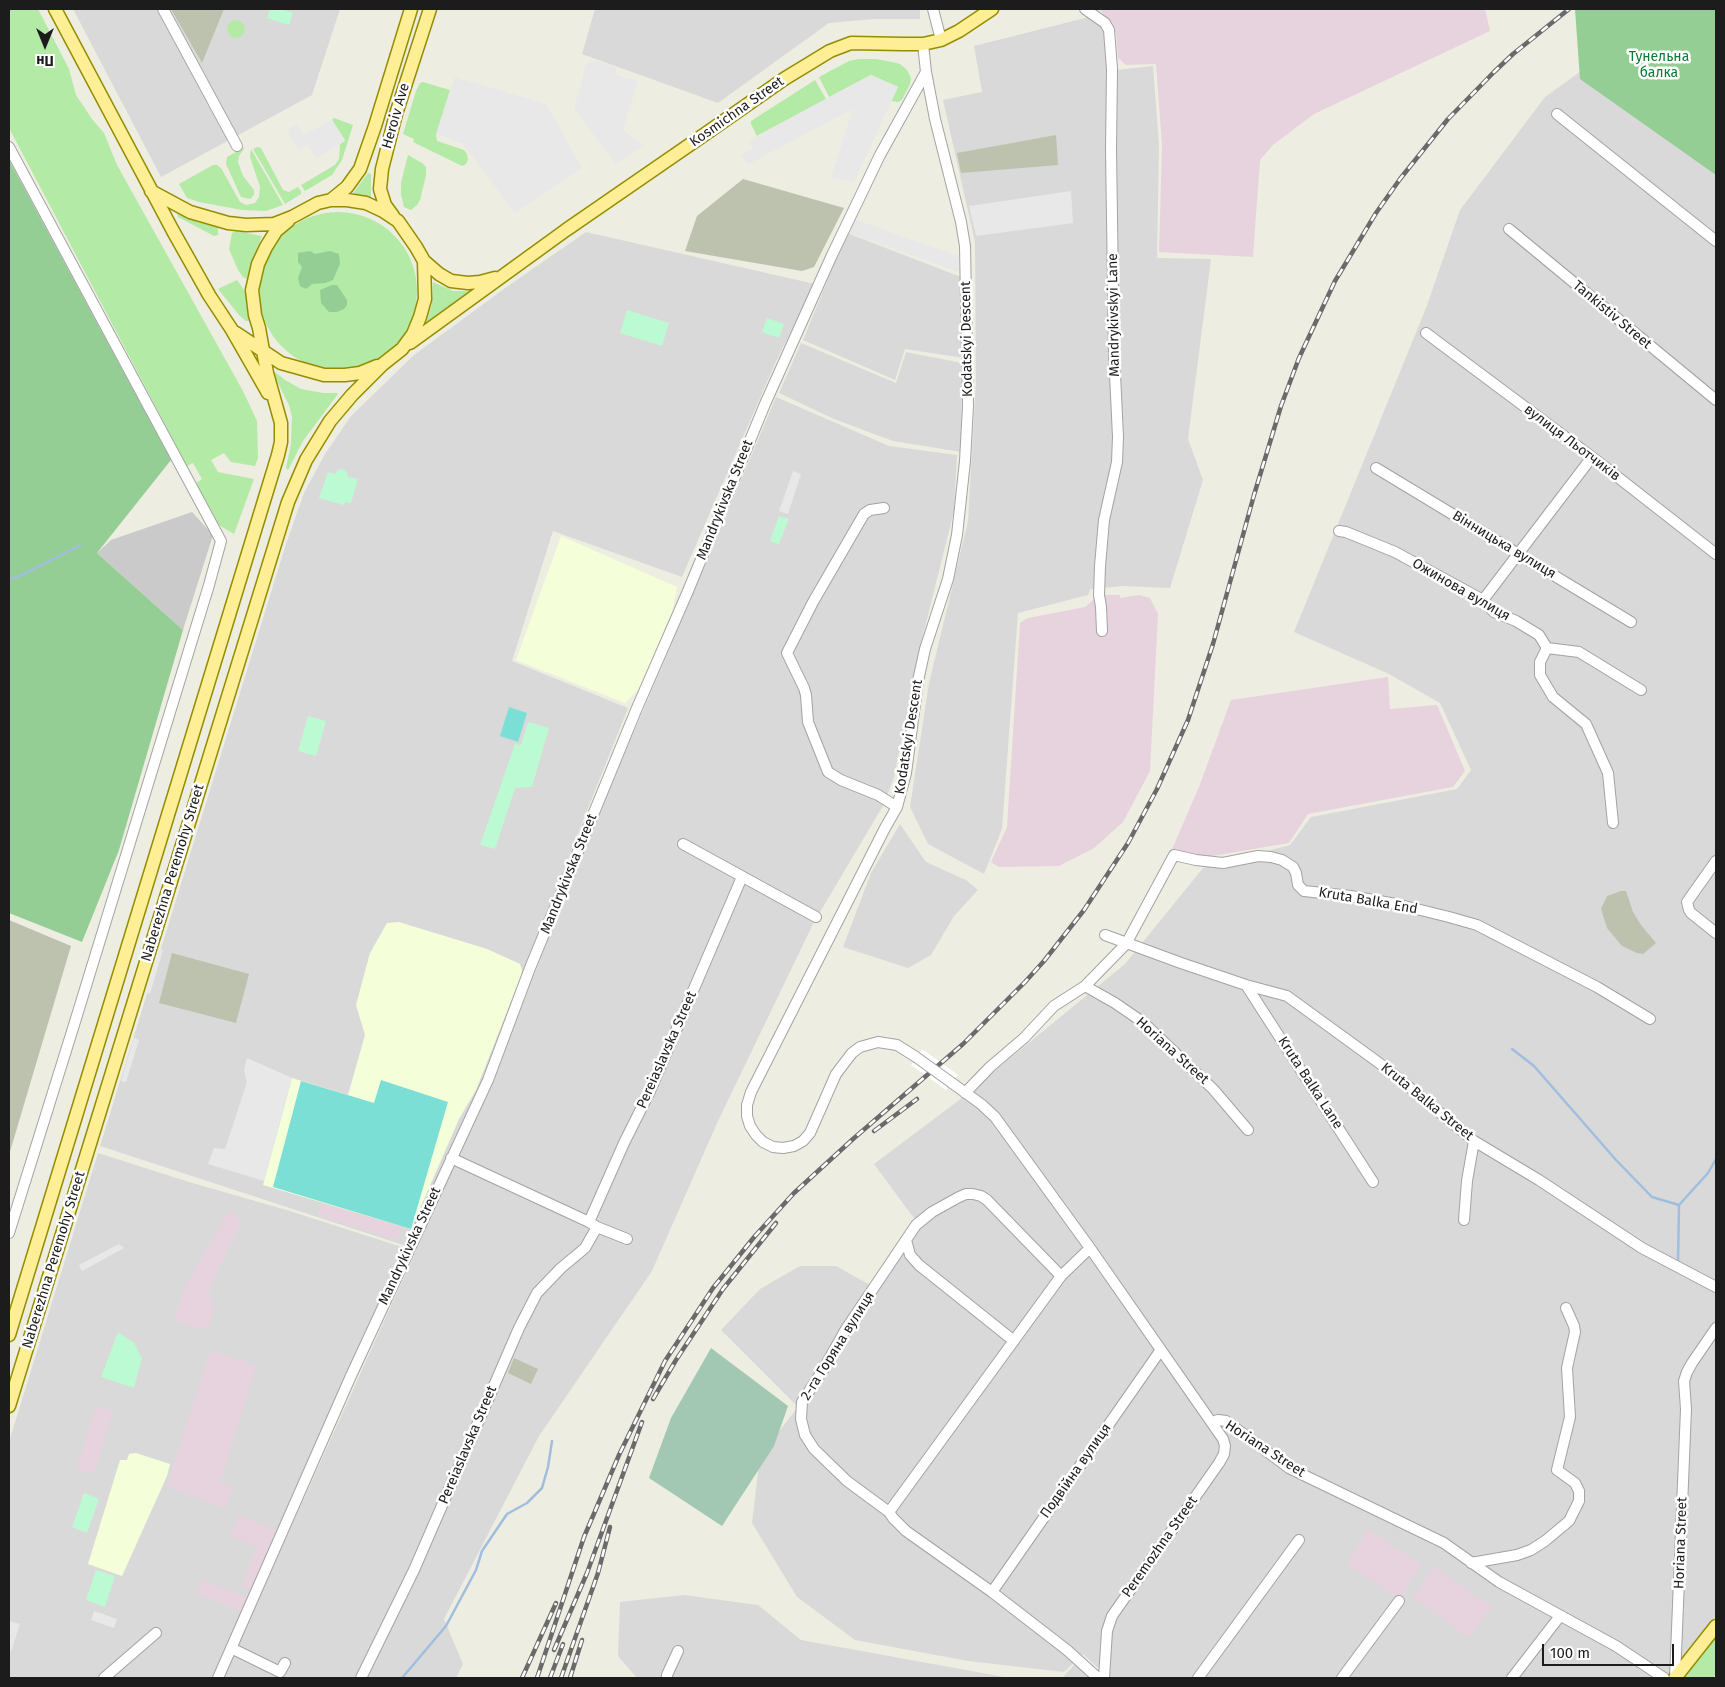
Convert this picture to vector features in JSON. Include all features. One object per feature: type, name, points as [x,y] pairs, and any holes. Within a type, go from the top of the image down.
[{"type":"main road","name":"Naberezhna Peremohy Street","points":[[55,9],[209,295],[232,330],[276,408]]},
{"type":"main road","name":"Heroiv Ave","points":[[331,200],[347,187],[360,169],[411,9]]},
{"type":"main road","name":"Heroiv Ave","points":[[398,221],[385,205],[380,189],[382,169],[399,106],[430,9]]},
{"type":"main road","name":"Kosmichna Street","points":[[402,349],[504,275],[769,90],[830,51],[844,45],[858,43],[923,44],[941,40],[960,31],[992,9]]},
{"type":"main road","name":"Naberezhna Peremohy Street","points":[[9,1406],[288,502],[306,460],[330,421],[352,395],[383,364],[402,349],[413,334],[425,299],[424,261],[398,221],[383,210],[366,203],[331,200],[318,203],[274,224],[258,226],[228,223],[190,212],[152,191]]},
{"type":"main road","name":"Naberezhna Peremohy Street","points":[[9,1335],[278,455],[281,442],[281,423],[255,315],[252,290],[254,277],[266,246],[276,231],[292,217]]},
{"type":"main road","name":"Kosmichna Street","points":[[424,261],[439,274],[452,280],[468,283],[480,282],[504,275]]},
{"type":"main road","name":"Naberezhna Peremohy Street","points":[[259,328],[267,342],[286,360],[304,370]]},
{"type":"main road","name":"Naberezhna Peremohy Street","points":[[232,330],[281,363],[324,375],[345,376],[360,373],[383,364]]},
{"type":"main road","points":[[91,1069],[111,1075]]},
{"type":"main road","points":[[1675,1678],[1716,1626]]},
{"type":"street","points":[[163,9],[237,146]]},
{"type":"street","points":[[933,9],[941,40]]},
{"type":"street","name":"Mandrykivskyi Lane","points":[[1085,9],[1105,22],[1109,30],[1112,69],[1111,150],[1115,399],[1118,437],[1116,462],[1104,520],[1100,566],[1099,595],[1102,631]]},
{"type":"street","name":"Kodatskyi Descent","points":[[923,44],[934,118],[961,222],[965,246],[968,406],[965,462],[957,535],[948,579],[924,650],[906,773],[897,807],[862,872],[751,1092],[747,1105],[748,1116],[750,1126],[756,1135],[763,1142],[773,1147],[794,1146],[803,1141],[810,1133],[836,1074],[852,1053],[860,1047],[878,1042],[897,1045],[952,1083]]},
{"type":"street","name":"Mandrykivska Street","points":[[218,1678],[350,1378],[488,1080],[530,968],[764,404],[880,155],[926,72]]},
{"type":"street","points":[[1556,114],[1716,241]]},
{"type":"street","points":[[9,147],[221,541],[9,1232]]},
{"type":"street","name":"Tankistiv Street","points":[[1509,229],[1716,400]]},
{"type":"street","name":"вулиця Льотчиків","points":[[1426,333],[1592,457],[1716,554]]},
{"type":"street","points":[[1483,600],[1592,457]]},
{"type":"street","name":"Вінницька вулиця","points":[[1376,468],[1631,622]]},
{"type":"street","points":[[884,508],[870,510],[864,514],[818,594],[788,653],[804,688],[808,722],[828,772],[841,780],[878,795],[897,807]]},
{"type":"street","name":"Ожинова вулиця","points":[[1340,530],[1394,552],[1483,600],[1494,612],[1516,621],[1538,635],[1547,648]]},
{"type":"street","points":[[1614,823],[1608,772],[1586,724],[1553,697],[1540,675],[1540,662],[1547,648],[1579,652],[1641,690]]},
{"type":"street","points":[[682,844],[816,917]]},
{"type":"street","name":"Kruta Balka End","points":[[1126,944],[1174,855],[1223,863],[1258,856],[1282,860],[1293,867],[1298,885],[1304,891],[1396,904],[1477,925],[1598,987],[1650,1019]]},
{"type":"street","points":[[1716,861],[1689,898],[1687,906],[1691,913],[1716,933]]},
{"type":"street","name":"Pereiaslavska Street","points":[[361,1678],[414,1570],[519,1328],[537,1293],[561,1268],[585,1248],[624,1143],[650,1091],[742,877]]},
{"type":"street","points":[[965,1093],[990,1067],[1024,1038],[1054,1006],[1085,986],[1126,944],[1105,935]]},
{"type":"street","name":"Kruta Balka Street","points":[[1126,944],[1246,985],[1287,996],[1386,1068],[1474,1141],[1540,1180],[1642,1248],[1716,1287]]},
{"type":"street","name":"Kruta Balka Lane","points":[[1246,985],[1373,1182]]},
{"type":"street","name":"Horiana Street","points":[[1085,986],[1115,1003],[1144,1024],[1214,1089],[1248,1130]]},
{"type":"street","name":"Horiana Street","points":[[952,1083],[981,1104],[995,1117],[1213,1422],[1218,1420],[1226,1421],[1289,1468],[1444,1542],[1498,1582],[1616,1646],[1664,1678]]},
{"type":"street","points":[[1464,1220],[1467,1181],[1474,1141]]},
{"type":"street","points":[[451,1158],[627,1239]]},
{"type":"street","name":"2-га Горяна вулиця","points":[[1061,1276],[987,1200],[974,1194],[966,1194],[959,1197],[932,1212],[916,1225],[846,1329],[802,1402],[801,1419],[805,1435],[814,1449],[847,1481],[889,1512],[906,1531],[992,1592],[1067,1650],[1098,1678]]},
{"type":"street","points":[[906,1240],[910,1255],[919,1265],[1014,1341]]},
{"type":"street","points":[[889,1512],[1061,1276],[1090,1248]]},
{"type":"street","points":[[1471,1563],[1517,1555],[1531,1550],[1569,1521],[1579,1501],[1579,1491],[1575,1483],[1557,1470],[1570,1417],[1567,1368],[1575,1332],[1566,1308]]},
{"type":"street","name":"Horiana Street","points":[[1675,1678],[1686,1409],[1684,1381],[1687,1372],[1716,1328]]},
{"type":"street","name":"Подвійна вулиця","points":[[992,1592],[1160,1350]]},
{"type":"street","name":"Peremozhna Street","points":[[1104,1678],[1107,1630],[1112,1616],[1224,1454],[1224,1440],[1213,1422]]},
{"type":"street","points":[[1198,1678],[1299,1540]]},
{"type":"street","points":[[1342,1678],[1399,1601]]},
{"type":"street","points":[[1512,1678],[1560,1616]]},
{"type":"street","points":[[104,1678],[156,1633]]},
{"type":"street","points":[[231,1648],[280,1672],[285,1663]]},
{"type":"street","points":[[667,1678],[678,1651]]},
{"type":"shaded area","points":[[73,9],[340,9],[312,95],[161,177]]},
{"type":"shaded area","points":[[171,9],[224,9],[202,63]]},
{"type":"shaded area","points":[[270,9],[280,9],[293,13],[289,25],[267,18]]},
{"type":"shaded area","points":[[595,9],[920,9],[920,19],[874,19],[829,23],[718,103],[582,54]]},
{"type":"shaded area","points":[[1100,9],[1485,9],[1490,31],[1314,114],[1273,145],[1260,160],[1253,257],[1159,252],[1162,145],[1156,64],[1126,65],[1118,58],[1116,33]]},
{"type":"shaded area","points":[[1667,9],[1716,9],[1716,1616],[1666,1678],[1109,1678],[1083,1654],[1064,1672],[968,1661],[855,1640],[797,1597],[752,1523],[760,1456],[798,1407],[721,1330],[760,1289],[800,1266],[836,1266],[870,1285],[916,1221],[874,1164],[958,1101],[1125,964],[1203,868],[1290,845],[1311,817],[1457,789],[1471,770],[1440,703],[1389,674],[1294,632],[1426,308],[1460,210],[1545,97]]},
{"type":"shaded area","points":[[1089,17],[1106,30],[1107,71],[1153,66],[1159,144],[1157,258],[1211,259],[1188,439],[1203,480],[1170,588],[1123,586],[1091,589],[1088,595],[1018,613],[1002,829],[984,874],[928,844],[910,807],[929,683],[968,521],[976,382],[975,242],[943,100],[982,92],[974,46]]},
{"type":"shaded area","points":[[594,60],[616,67],[616,75],[638,81],[623,130],[643,145],[616,164],[574,109],[586,64]]},
{"type":"shaded area","points":[[871,75],[898,87],[854,182],[831,177],[853,109],[749,164],[740,155],[753,149],[749,140]]},
{"type":"shaded area","points":[[455,77],[546,104],[582,168],[515,213],[463,144],[436,134]]},
{"type":"shaded area","points":[[332,120],[345,141],[316,159],[308,145],[298,150],[287,130],[297,124],[303,135]]},
{"type":"shaded area","points":[[1056,135],[1058,165],[961,173],[957,153]]},
{"type":"shaded area","points":[[743,179],[844,208],[814,267],[802,271],[685,251],[697,216]]},
{"type":"shaded area","points":[[1071,191],[1073,223],[976,236],[969,206]]},
{"type":"shaded area","points":[[854,219],[963,258],[958,272],[849,233]]},
{"type":"shaded area","points":[[586,232],[815,284],[777,359],[682,577],[553,531],[512,661],[628,708],[529,956],[480,1088],[406,1246],[100,1146],[286,544],[304,493],[325,454],[351,416],[414,355]]},
{"type":"shaded area","points":[[847,233],[961,277],[964,358],[905,349],[895,380],[803,340]]},
{"type":"shaded area","points":[[627,310],[669,323],[662,346],[620,333]]},
{"type":"shaded area","points":[[767,318],[784,324],[779,338],[762,332]]},
{"type":"shaded area","points":[[801,343],[896,383],[906,352],[962,363],[961,452],[893,441],[834,419],[779,393]]},
{"type":"shaded area","points":[[776,397],[889,446],[957,455],[954,511],[922,639],[894,777],[884,804],[813,924],[718,1121],[652,1271],[539,1436],[444,1619],[463,1664],[456,1678],[223,1678],[495,1075],[573,874]]},
{"type":"shaded area","points":[[343,469],[347,472],[348,477],[358,479],[351,503],[345,502],[344,505],[319,498],[328,472],[335,474],[338,470]]},
{"type":"shaded area","points":[[793,471],[801,474],[788,514],[779,511]]},
{"type":"shaded area","points":[[192,512],[213,535],[183,630],[97,553],[111,540]]},
{"type":"shaded area","points":[[779,516],[789,519],[779,544],[770,541]]},
{"type":"shaded area","points":[[561,536],[677,587],[672,613],[638,690],[625,703],[516,660]]},
{"type":"shaded area","points":[[1099,595],[1120,595],[1120,598],[1139,595],[1150,598],[1158,614],[1150,771],[1123,822],[1094,848],[1059,866],[999,867],[991,862],[1007,827],[1020,623],[1028,618],[1085,607]]},
{"type":"shaded area","points":[[1388,677],[1390,709],[1437,705],[1465,771],[1453,787],[1308,814],[1289,843],[1206,857],[1170,854],[1199,787],[1231,700]]},
{"type":"shaded area","points":[[509,707],[527,713],[518,742],[500,736]]},
{"type":"shaded area","points":[[308,716],[326,721],[316,756],[298,751]]},
{"type":"shaded area","points":[[528,722],[549,728],[532,787],[515,788],[495,849],[480,845],[515,744],[521,745]]},
{"type":"shaded area","points":[[900,824],[926,862],[966,880],[978,890],[954,916],[931,955],[908,968],[843,947],[871,873]]},
{"type":"shaded area","points":[[1626,891],[1633,912],[1656,943],[1643,954],[1622,946],[1607,928],[1601,909],[1607,896]]},
{"type":"shaded area","points":[[9,920],[71,946],[9,1155]]},
{"type":"shaded area","points":[[399,922],[487,949],[520,964],[522,970],[476,1090],[459,1119],[411,1229],[263,1185],[292,1078],[348,1095],[365,1035],[356,1005],[370,953],[387,923]]},
{"type":"shaded area","points":[[160,949],[163,950],[150,994],[146,993]]},
{"type":"shaded area","points":[[172,953],[249,974],[236,1023],[159,1003]]},
{"type":"shaded area","points":[[134,1038],[139,1040],[126,1082],[121,1081]]},
{"type":"shaded area","points":[[247,1058],[292,1078],[264,1181],[208,1164],[214,1148],[225,1149],[247,1082],[244,1070]]},
{"type":"shaded area","points":[[381,1080],[448,1102],[411,1229],[273,1187],[301,1081],[374,1103]]},
{"type":"shaded area","points":[[98,1153],[405,1248],[215,1678],[9,1678],[9,1442]]},
{"type":"shaded area","points":[[322,1202],[402,1227],[398,1240],[318,1216]]},
{"type":"shaded area","points":[[229,1209],[241,1222],[209,1289],[214,1310],[208,1330],[174,1321],[183,1291]]},
{"type":"shaded area","points":[[119,1244],[124,1248],[82,1271],[79,1265]]},
{"type":"shaded area","points":[[118,1332],[134,1343],[142,1358],[134,1388],[101,1377]]},
{"type":"shaded area","points":[[711,1348],[788,1406],[774,1446],[722,1526],[649,1478],[671,1418]]},
{"type":"shaded area","points":[[210,1351],[256,1365],[220,1483],[233,1487],[225,1509],[167,1486]]},
{"type":"shaded area","points":[[514,1358],[538,1369],[531,1384],[508,1373]]},
{"type":"shaded area","points":[[96,1406],[113,1411],[94,1474],[77,1469]]},
{"type":"shaded area","points":[[136,1453],[170,1464],[167,1476],[122,1576],[88,1564],[120,1460],[127,1460],[129,1454]]},
{"type":"shaded area","points":[[84,1493],[99,1499],[87,1533],[72,1527]]},
{"type":"shaded area","points":[[239,1516],[278,1530],[251,1591],[241,1586],[257,1546],[230,1536]]},
{"type":"shaded area","points":[[1368,1530],[1421,1564],[1400,1599],[1346,1564]]},
{"type":"shaded area","points":[[1434,1566],[1492,1607],[1469,1638],[1414,1598]]},
{"type":"shaded area","points":[[96,1570],[115,1576],[105,1607],[86,1600]]},
{"type":"shaded area","points":[[202,1580],[248,1597],[242,1611],[197,1594]]},
{"type":"shaded area","points":[[684,1595],[758,1605],[801,1640],[1010,1678],[637,1678],[618,1656],[620,1602]]},
{"type":"shaded area","points":[[94,1611],[117,1619],[114,1628],[91,1620]]},
{"type":"shaded area","points":[[9,1621],[20,1624],[11,1652],[9,1651]]},
{"type":"shaded area","points":[[1076,1663],[1091,1678],[1048,1678],[1063,1677]]},
{"type":"green space","points":[[9,9],[38,9],[69,69],[76,95],[104,133],[117,165],[243,391],[257,421],[258,458],[255,466],[231,462],[224,453],[211,460],[218,472],[254,479],[234,534],[219,525],[196,483],[202,479],[193,463],[187,466],[9,128]]},
{"type":"green space","name":"Тунельна балка","points":[[1575,9],[1716,9],[1716,175],[1580,79]]},
{"type":"green space","points":[[232,20],[240,20],[245,25],[243,36],[232,38],[227,33],[227,25]]},
{"type":"green space","points":[[876,59],[892,62],[900,64],[907,70],[911,78],[910,84],[902,100],[898,102],[891,101],[898,87],[871,75],[829,97],[819,77],[849,61]]},
{"type":"green space","points":[[815,80],[826,99],[757,136],[751,121]]},
{"type":"green space","points":[[423,82],[450,90],[436,135],[437,141],[464,150],[468,160],[462,166],[413,142],[414,139],[403,134],[416,91],[420,83]]},
{"type":"green space","points":[[334,118],[353,125],[342,160],[332,175],[305,191],[301,185],[335,165],[339,159],[340,144],[345,140],[332,120]]},
{"type":"green space","points":[[245,147],[239,156],[238,162],[243,176],[254,190],[254,195],[250,199],[241,197],[226,164],[227,157]]},
{"type":"green space","points":[[261,148],[283,190],[289,192],[298,187],[301,194],[285,204],[253,149]]},
{"type":"green space","points":[[251,149],[283,205],[266,211],[242,210],[187,198],[179,184],[213,165],[217,165],[221,168],[240,202],[246,205],[255,203],[259,197],[260,187],[250,157]]},
{"type":"green space","points":[[408,155],[426,167],[420,200],[411,210],[404,207],[401,195],[401,183]]},
{"type":"green space","points":[[9,160],[171,460],[97,553],[183,630],[119,850],[82,942],[9,913]]},
{"type":"green space","points":[[368,173],[371,174],[371,198],[369,200],[354,192]]},
{"type":"green space","points":[[338,212],[368,218],[394,235],[411,261],[417,291],[411,321],[394,347],[368,364],[338,370],[308,364],[282,347],[265,321],[259,291],[265,261],[282,235],[308,218]]},
{"type":"green space","points":[[177,213],[197,222],[218,227],[218,235],[214,236],[178,217]]},
{"type":"green space","points":[[236,231],[262,236],[252,260],[247,279],[238,270],[229,249],[232,233]]},
{"type":"green space","points":[[310,251],[315,254],[330,251],[339,254],[340,264],[333,280],[312,284],[306,289],[300,286],[298,278],[302,267],[298,262],[298,253]]},
{"type":"green space","points":[[237,280],[246,293],[249,321],[246,321],[239,315],[218,289]]},
{"type":"green space","points":[[433,282],[453,291],[476,291],[426,328],[432,304]]},
{"type":"green space","points":[[337,285],[347,300],[347,305],[344,309],[337,312],[329,312],[321,303],[320,290]]},
{"type":"green space","points":[[275,372],[301,389],[338,394],[303,441],[288,470],[286,468],[291,444],[292,417],[289,405],[273,373]]},
{"type":"green space","points":[[1716,1637],[1716,1674],[1713,1678],[1682,1678]]},
{"type":"pier","points":[[922,1049],[958,1075],[946,1090],[911,1065]]},
{"type":"waterway","points":[[9,580],[80,545]]},
{"type":"waterway","points":[[1512,1049],[1534,1066],[1616,1160],[1652,1197],[1679,1205],[1708,1173],[1716,1159]]},
{"type":"waterway","points":[[1678,1261],[1679,1205]]},
{"type":"waterway","points":[[402,1678],[446,1626],[476,1570],[482,1551],[507,1514],[527,1503],[542,1488],[552,1441]]},
{"type":"railway","points":[[537,1678],[584,1537],[619,1455],[665,1361],[713,1288],[755,1236],[794,1193],[963,1044],[1025,982],[1084,910],[1128,843],[1157,789],[1188,720],[1213,644],[1254,495],[1281,406],[1299,358],[1335,281],[1376,213],[1400,179],[1448,119],[1513,54],[1569,9]]},
{"type":"railway","points":[[874,1131],[917,1099]]},
{"type":"railway","points":[[653,1399],[676,1360],[723,1289],[776,1223]]},
{"type":"railway","points":[[554,1650],[587,1573],[642,1422]]},
{"type":"railway","points":[[561,1678],[598,1573],[610,1527]]},
{"type":"railway","points":[[522,1678],[556,1603]]},
{"type":"railway","points":[[570,1678],[582,1640]]},
{"type":"railway","points":[[550,1678],[563,1644]]}]
